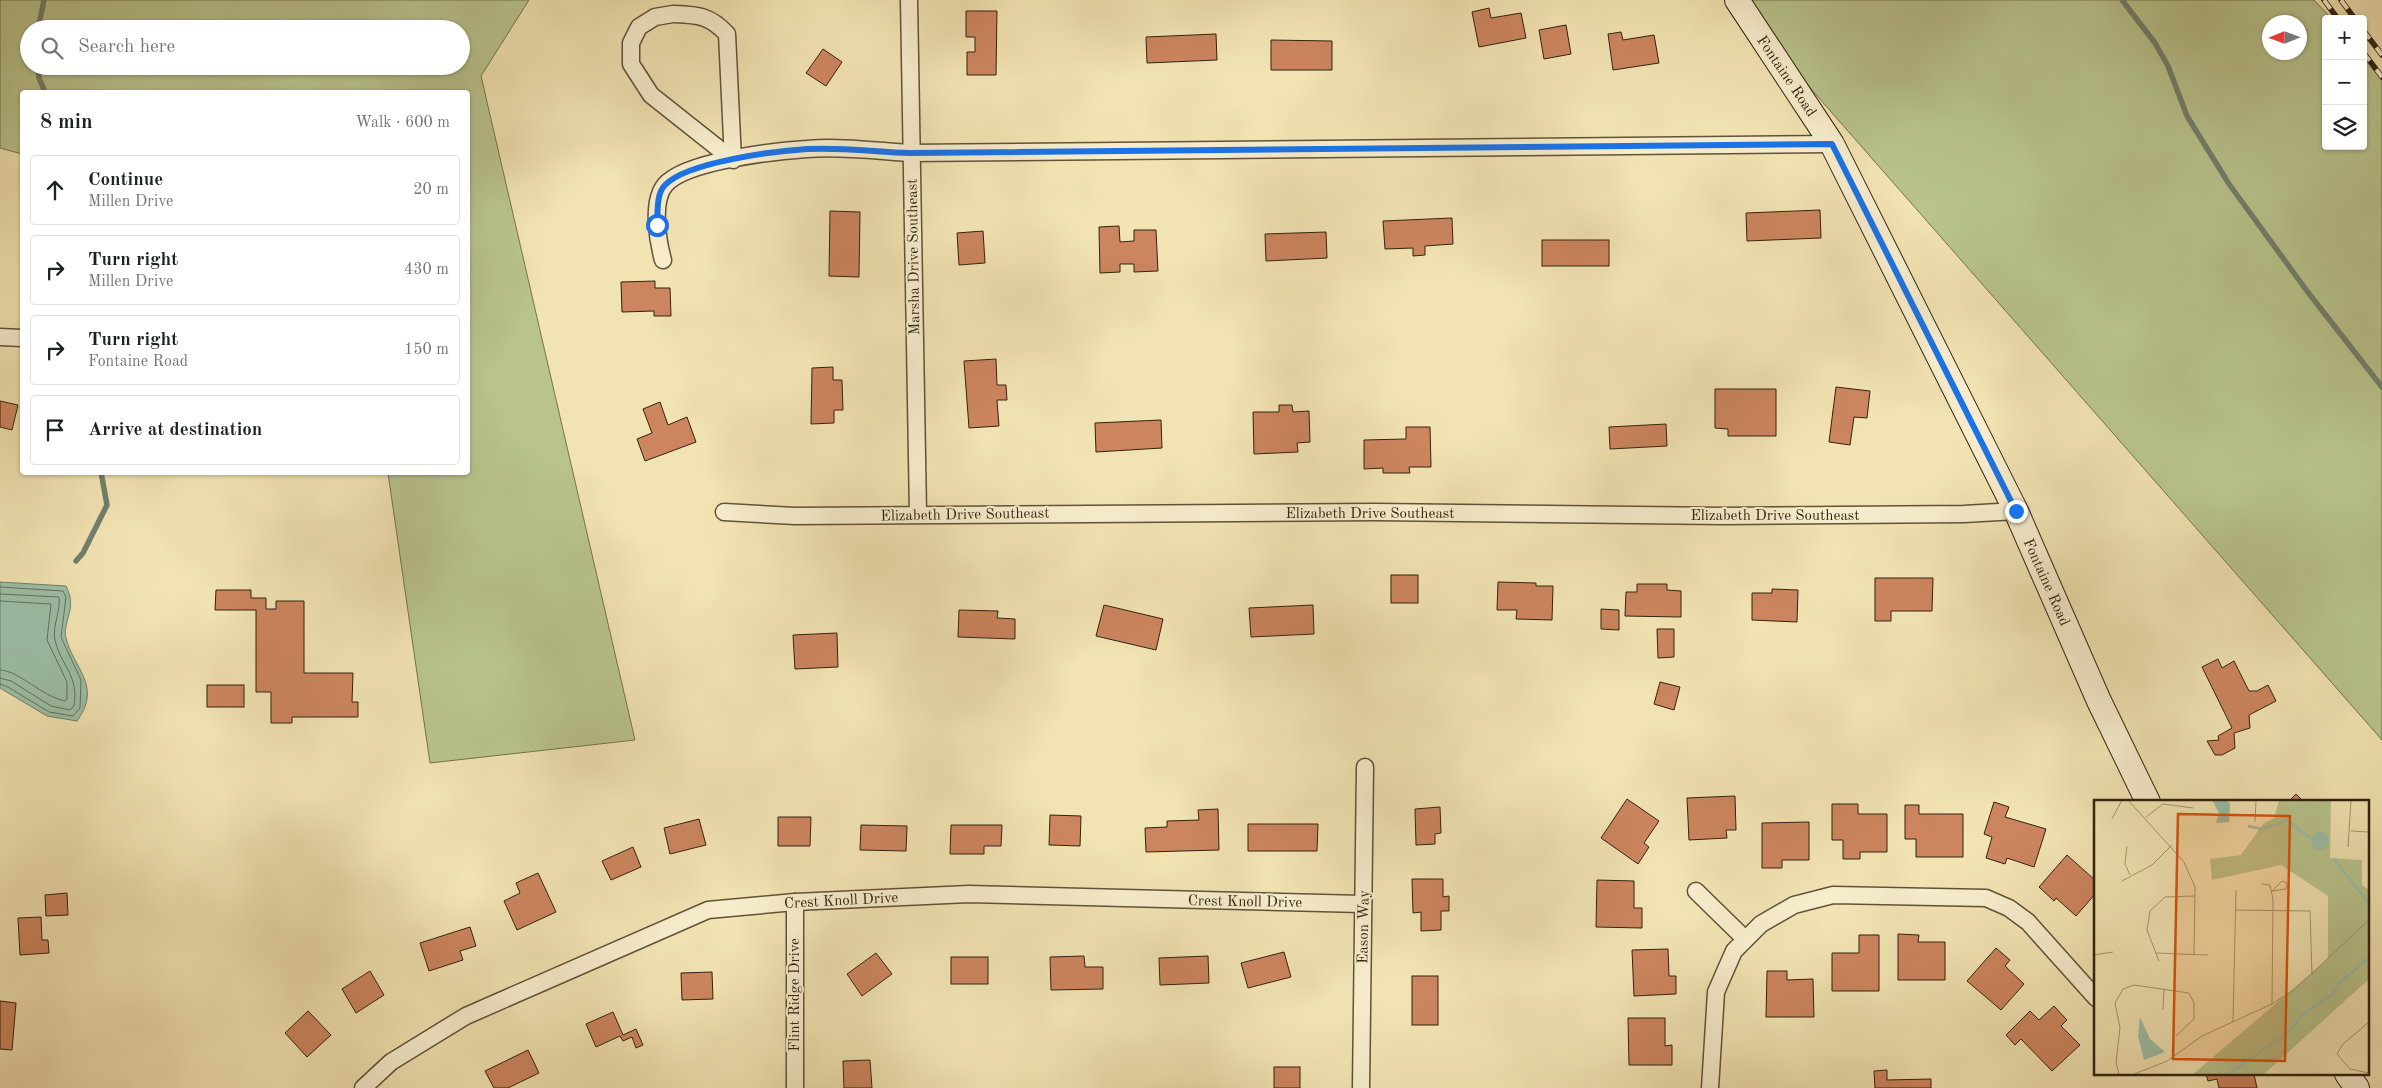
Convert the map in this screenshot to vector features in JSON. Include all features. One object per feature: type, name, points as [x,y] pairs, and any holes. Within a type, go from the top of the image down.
[{"type":"main road","name":"Fontaine Road","points":[[1737,0],[1832,144],[2016,511],[2099,701],[2147,800]]},
{"type":"main road","points":[[2348,1076],[2357,1088]]},
{"type":"street","name":"Marsha Drive Southeast","points":[[909,0],[910,153],[918,514]]},
{"type":"street","points":[[673,14],[696,15],[715,21],[728,34],[733,160],[651,95],[631,64],[631,43],[639,27],[655,17],[673,14]]},
{"type":"street","points":[[663,260],[657,225],[659,200],[664,186],[678,175],[693,168],[733,160],[808,149],[910,153],[1832,144]]},
{"type":"street","points":[[0,337],[20,338]]},
{"type":"street","name":"Elizabeth Drive Southeast","points":[[724,512],[795,516],[1385,512],[1723,516],[1964,514],[2016,511]]},
{"type":"street","name":"Eason Way","points":[[1361,1088],[1365,767]]},
{"type":"street","points":[[1696,891],[1745,939]]},
{"type":"street","name":"Crest Knoll Drive","points":[[363,1088],[391,1062],[466,1016],[708,910],[794,902],[969,894],[1363,904]]},
{"type":"street","points":[[1710,1088],[1716,992],[1734,951],[1761,924],[1794,905],[1832,895],[1986,898],[2009,908],[2028,922],[2094,996]]},
{"type":"street","name":"Flint Ridge Drive","points":[[794,902],[795,1088]]},
{"type":"shaded area","points":[[0,0],[529,0],[481,76],[635,740],[430,763],[388,475],[470,475],[470,90],[20,90],[20,153],[0,148]]},
{"type":"shaded area","points":[[1733,0],[2314,0],[2328,15],[2322,15],[2322,150],[2367,150],[2367,57],[2382,73],[2382,740]]},
{"type":"water","points":[[0,582],[66,586],[69,594],[70,608],[65,632],[66,638],[87,687],[84,709],[77,721],[47,716],[0,688]]},
{"type":"building","points":[[1489,8],[1491,18],[1521,13],[1526,38],[1479,47],[1472,12]]},
{"type":"building","points":[[966,11],[997,11],[996,75],[967,75],[967,52],[975,52],[975,37],[966,37]]},
{"type":"building","points":[[1566,25],[1571,54],[1544,59],[1539,30]]},
{"type":"building","points":[[1621,32],[1623,40],[1654,35],[1659,63],[1613,70],[1608,34]]},
{"type":"building","points":[[1216,34],[1217,60],[1147,63],[1146,37]]},
{"type":"building","points":[[1271,40],[1332,41],[1332,70],[1271,70]]},
{"type":"building","points":[[823,49],[842,62],[826,86],[806,73]]},
{"type":"building","points":[[1820,210],[1821,238],[1747,241],[1746,213]]},
{"type":"building","points":[[830,211],[860,212],[859,277],[829,276]]},
{"type":"building","points":[[1452,218],[1453,244],[1425,246],[1425,255],[1413,256],[1413,248],[1385,249],[1383,221]]},
{"type":"building","points":[[1119,226],[1120,242],[1134,241],[1134,230],[1156,230],[1158,271],[1134,272],[1134,264],[1120,264],[1120,272],[1100,273],[1099,227]]},
{"type":"building","points":[[983,231],[985,263],[959,265],[957,233]]},
{"type":"building","points":[[1326,232],[1327,258],[1266,261],[1265,234]]},
{"type":"building","points":[[1542,240],[1609,240],[1609,266],[1542,266]]},
{"type":"building","points":[[655,281],[655,288],[670,288],[671,316],[654,316],[654,311],[622,312],[621,282]]},
{"type":"building","points":[[996,359],[997,385],[1006,385],[1007,400],[997,400],[999,426],[969,428],[964,361]]},
{"type":"building","points":[[833,367],[833,380],[842,380],[843,410],[834,410],[834,423],[811,424],[812,368]]},
{"type":"building","points":[[1836,387],[1870,391],[1867,418],[1854,417],[1850,445],[1829,442]]},
{"type":"building","points":[[1715,389],[1776,389],[1776,436],[1728,436],[1728,429],[1715,428]]},
{"type":"building","points":[[0,401],[18,405],[12,430],[0,427]]},
{"type":"building","points":[[660,402],[668,425],[687,417],[696,442],[645,461],[637,439],[652,433],[643,409]]},
{"type":"building","points":[[1279,405],[1292,405],[1293,412],[1309,411],[1310,442],[1297,443],[1298,452],[1254,454],[1253,412],[1279,412]]},
{"type":"building","points":[[1161,420],[1162,448],[1096,452],[1095,423]]},
{"type":"building","points":[[1666,424],[1667,446],[1610,449],[1609,427]]},
{"type":"building","points":[[1406,427],[1430,427],[1431,467],[1409,467],[1410,473],[1383,473],[1383,468],[1364,469],[1364,440],[1406,439]]},
{"type":"building","points":[[1391,575],[1418,575],[1418,603],[1391,603]]},
{"type":"building","points":[[1875,578],[1933,578],[1932,611],[1891,611],[1891,621],[1875,621]]},
{"type":"building","points":[[1498,582],[1536,583],[1536,586],[1553,586],[1552,620],[1516,619],[1517,610],[1497,610]]},
{"type":"building","points":[[1637,584],[1667,584],[1667,590],[1681,591],[1681,617],[1625,616],[1626,592],[1637,592]]},
{"type":"building","points":[[1772,589],[1798,590],[1797,622],[1752,620],[1752,593],[1772,593]]},
{"type":"building","points":[[216,590],[251,590],[251,598],[266,598],[266,609],[276,609],[276,601],[304,601],[304,673],[353,673],[352,702],[358,702],[358,717],[292,717],[292,723],[271,723],[271,692],[256,692],[256,610],[215,610]]},
{"type":"building","points":[[1104,605],[1163,619],[1156,650],[1096,636]]},
{"type":"building","points":[[1313,605],[1314,634],[1251,637],[1249,608]]},
{"type":"building","points":[[1601,609],[1619,610],[1619,630],[1601,629]]},
{"type":"building","points":[[959,610],[998,611],[997,618],[1015,619],[1015,639],[958,637]]},
{"type":"building","points":[[1657,629],[1674,629],[1674,657],[1658,658]]},
{"type":"building","points":[[837,633],[838,667],[795,669],[793,635]]},
{"type":"building","points":[[2218,659],[2222,668],[2234,661],[2249,691],[2257,691],[2268,685],[2276,701],[2249,715],[2250,728],[2234,733],[2235,748],[2222,755],[2215,755],[2207,741],[2219,740],[2218,736],[2232,728],[2202,667]]},
{"type":"building","points":[[1660,682],[1680,687],[1674,710],[1654,704]]},
{"type":"building","points":[[207,685],[244,685],[244,707],[207,707]]},
{"type":"building","points":[[2296,794],[2302,800],[2290,800]]},
{"type":"building","points":[[1735,796],[1736,830],[1726,830],[1727,838],[1689,840],[1687,798]]},
{"type":"building","points":[[1627,799],[1659,821],[1644,843],[1649,847],[1638,864],[1601,838]]},
{"type":"building","points":[[1994,802],[2009,807],[2005,817],[2046,829],[2034,867],[2007,858],[2005,864],[1986,858],[1992,837],[1984,834]]},
{"type":"building","points":[[1832,804],[1858,804],[1858,814],[1887,814],[1887,852],[1860,852],[1860,859],[1843,859],[1843,840],[1832,840]]},
{"type":"building","points":[[1905,805],[1919,805],[1919,814],[1963,814],[1963,857],[1916,857],[1916,839],[1905,839]]},
{"type":"building","points":[[1440,807],[1441,833],[1435,834],[1435,844],[1416,845],[1415,809]]},
{"type":"building","points":[[1218,809],[1219,850],[1146,852],[1145,828],[1167,827],[1167,821],[1199,820],[1198,810]]},
{"type":"building","points":[[1050,815],[1081,816],[1080,846],[1049,845]]},
{"type":"building","points":[[778,817],[811,817],[810,846],[778,846]]},
{"type":"building","points":[[699,819],[706,845],[670,854],[664,828]]},
{"type":"building","points":[[1809,822],[1809,860],[1782,860],[1782,868],[1762,868],[1762,823]]},
{"type":"building","points":[[1248,824],[1318,824],[1317,851],[1248,851]]},
{"type":"building","points":[[861,825],[907,826],[906,851],[860,850]]},
{"type":"building","points":[[951,825],[1002,825],[1001,846],[984,846],[984,854],[950,854]]},
{"type":"building","points":[[633,847],[641,867],[611,880],[602,861]]},
{"type":"building","points":[[2067,855],[2094,879],[2094,895],[2076,916],[2056,898],[2054,901],[2039,887]]},
{"type":"building","points":[[538,873],[556,912],[517,930],[504,901],[520,893],[516,883]]},
{"type":"building","points":[[1412,879],[1443,879],[1443,897],[1449,896],[1449,911],[1441,911],[1441,930],[1421,931],[1421,912],[1413,913]]},
{"type":"building","points":[[1597,880],[1634,881],[1634,908],[1642,908],[1642,928],[1596,927]]},
{"type":"building","points":[[67,893],[68,915],[46,916],[45,895]]},
{"type":"building","points":[[41,917],[42,940],[48,940],[49,953],[20,955],[18,918]]},
{"type":"building","points":[[470,927],[476,946],[460,951],[463,960],[429,971],[420,943]]},
{"type":"building","points":[[1898,934],[1919,935],[1918,942],[1945,942],[1945,980],[1898,980]]},
{"type":"building","points":[[1859,935],[1879,935],[1879,991],[1832,991],[1832,953],[1859,953]]},
{"type":"building","points":[[1996,948],[2010,960],[2005,966],[2024,984],[2001,1010],[1967,981]]},
{"type":"building","points":[[1668,949],[1669,976],[1676,976],[1676,994],[1634,996],[1632,950]]},
{"type":"building","points":[[1284,952],[1291,977],[1248,988],[1241,963]]},
{"type":"building","points":[[876,953],[892,974],[862,996],[847,974]]},
{"type":"building","points":[[1084,956],[1085,967],[1103,967],[1103,989],[1051,990],[1050,957]]},
{"type":"building","points":[[1208,956],[1209,983],[1160,985],[1159,958]]},
{"type":"building","points":[[951,957],[988,957],[988,984],[951,984]]},
{"type":"building","points":[[370,971],[384,995],[356,1013],[342,989]]},
{"type":"building","points":[[1767,971],[1787,971],[1787,980],[1813,979],[1814,1017],[1766,1017]]},
{"type":"building","points":[[712,972],[713,999],[682,1000],[681,973]]},
{"type":"building","points":[[1412,976],[1438,976],[1438,1025],[1412,1025]]},
{"type":"building","points":[[0,1001],[16,1003],[12,1050],[0,1049]]},
{"type":"building","points":[[2054,1006],[2067,1020],[2061,1026],[2080,1045],[2052,1071],[2021,1039],[2015,1045],[2006,1035],[2030,1011],[2039,1020]]},
{"type":"building","points":[[308,1011],[331,1035],[307,1057],[285,1033]]},
{"type":"building","points":[[613,1012],[623,1035],[636,1029],[643,1045],[636,1048],[632,1037],[623,1041],[620,1036],[596,1047],[586,1024]]},
{"type":"building","points":[[1628,1018],[1665,1018],[1665,1046],[1672,1045],[1672,1065],[1629,1065]]},
{"type":"building","points":[[528,1050],[539,1073],[508,1088],[494,1088],[485,1071]]},
{"type":"building","points":[[870,1060],[872,1088],[844,1088],[843,1061]]},
{"type":"building","points":[[1274,1067],[1300,1067],[1300,1088],[1274,1088]]},
{"type":"building","points":[[1887,1070],[1887,1080],[1931,1079],[1931,1088],[1875,1088],[1874,1071]]},
{"type":"building","points":[[2207,1076],[2254,1076],[2257,1088],[2219,1088],[2217,1079],[2208,1081]]},
{"type":"waterway","points":[[40,20],[44,0]]},
{"type":"waterway","points":[[2122,0],[2155,43],[2168,66],[2187,116],[2229,184],[2307,291],[2382,387]]},
{"type":"waterway","points":[[39,75],[44,90]]},
{"type":"waterway","points":[[76,561],[83,553],[107,505],[102,475]]},
{"type":"railway","points":[[2324,0],[2335,15]]},
{"type":"railway","points":[[2341,0],[2352,15]]},
{"type":"railway","points":[[2367,35],[2382,55]]},
{"type":"railway","points":[[2367,57],[2382,77]]},
{"type":"route","points":[[657,225],[659,200],[664,186],[678,175],[693,168],[808,149],[910,153],[1832,144],[2016,511]]}]
